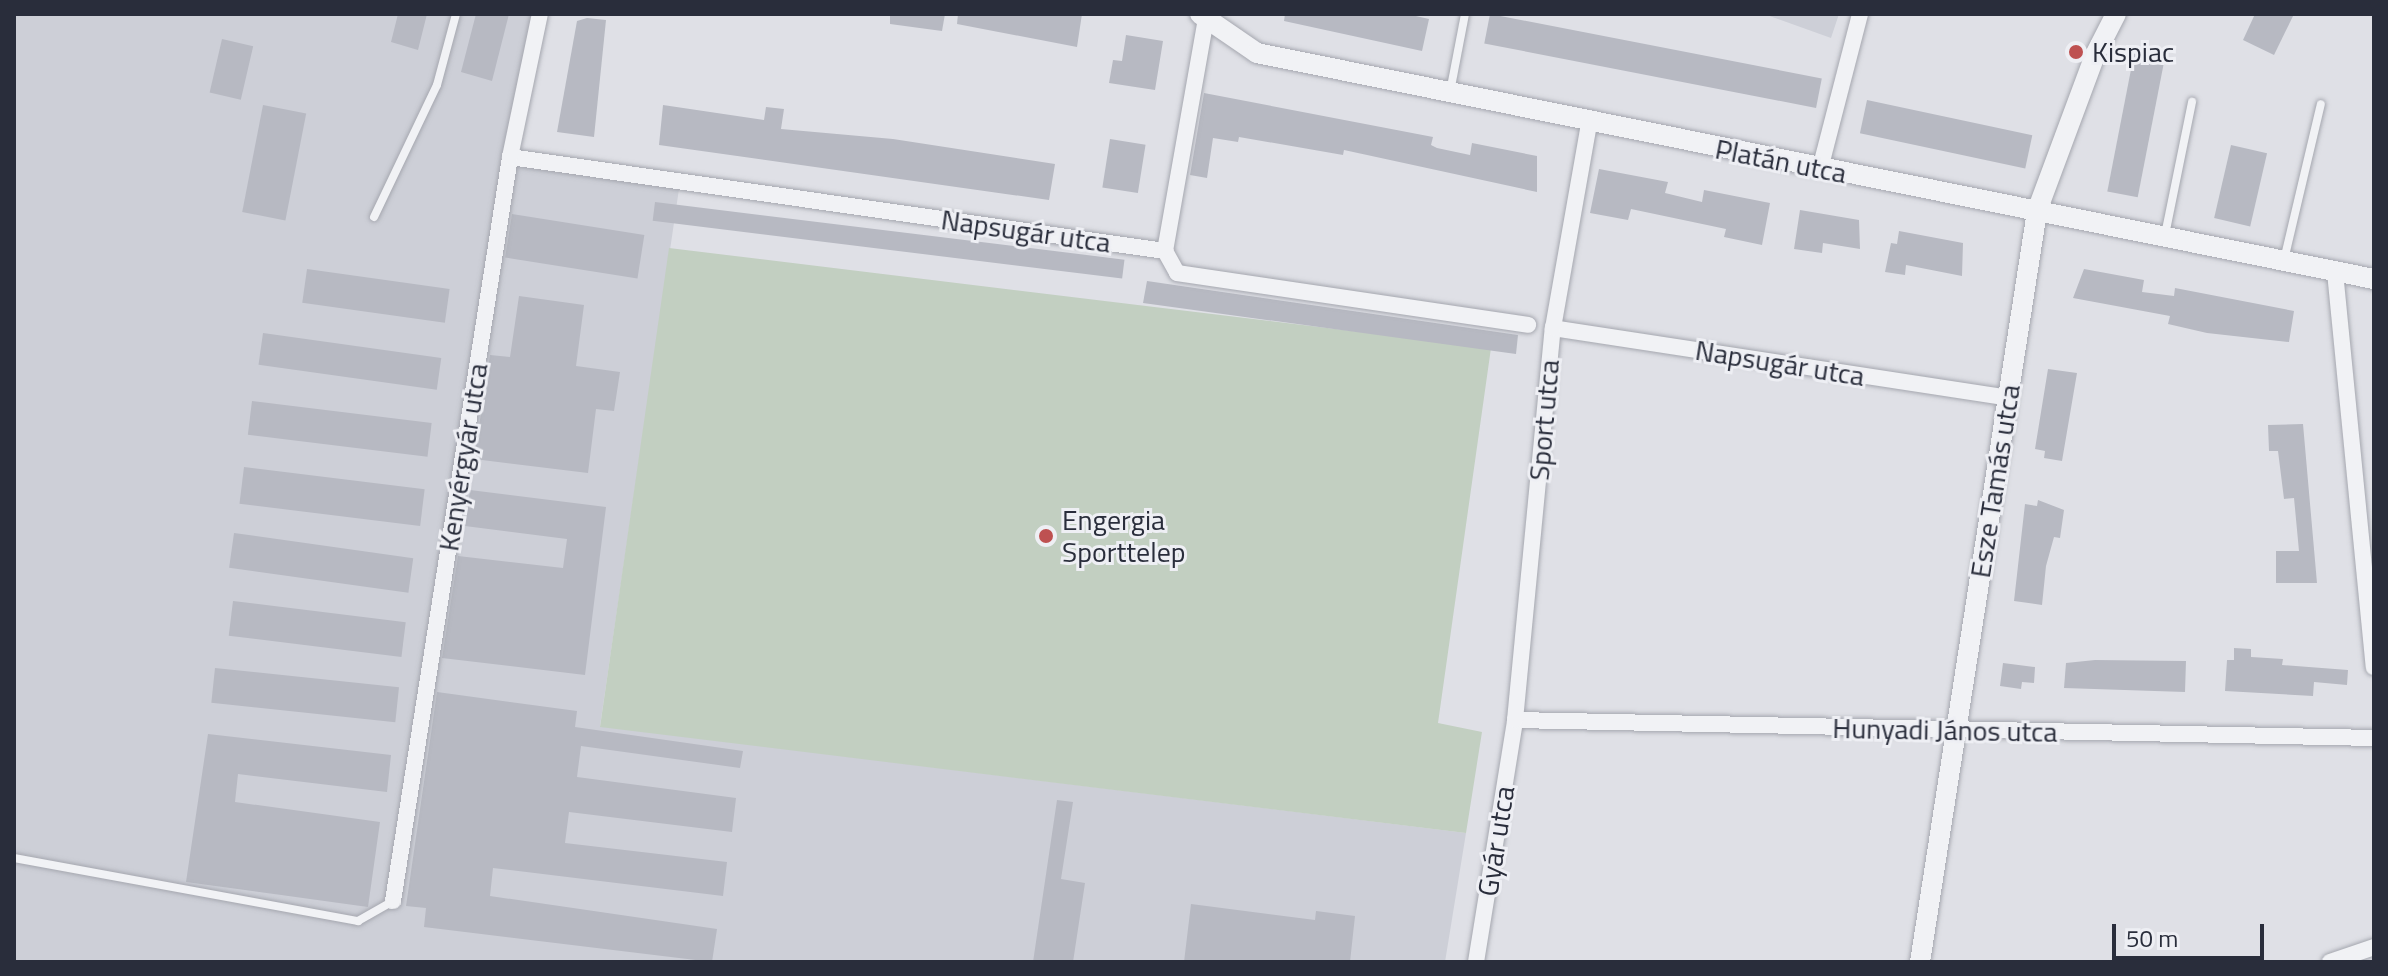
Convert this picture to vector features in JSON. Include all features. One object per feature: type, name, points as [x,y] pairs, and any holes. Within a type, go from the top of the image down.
[{"type":"street","name":"Kenyérgyár utca","points":[[393,901],[510,157],[540,14]]},
{"type":"street","points":[[1820,169],[1860,14]]},
{"type":"street","name":"Esze Tamás utca","points":[[1920,962],[2037,211],[2116,14]]},
{"type":"street","name":"Platán utca","points":[[1205,15],[1257,53],[1589,123],[2374,279]]},
{"type":"street","points":[[1205,15],[1165,251],[1177,273],[1528,325]]},
{"type":"street","name":"Sport utca","points":[[1515,720],[1553,328],[1589,123]]},
{"type":"street","name":"Napsugár utca","points":[[510,157],[1165,251]]},
{"type":"street","points":[[2335,272],[2374,667]]},
{"type":"street","name":"Napsugár utca","points":[[1553,328],[2008,398]]},
{"type":"street","name":"Hunyadi János utca","points":[[1515,720],[2374,738]]},
{"type":"street","name":"Gyár utca","points":[[1476,962],[1515,720]]},
{"type":"street","points":[[2330,962],[2374,947]]},
{"type":"lane","points":[[374,217],[437,85],[456,14]]},
{"type":"lane","points":[[1450,94],[1465,14]]},
{"type":"lane","points":[[2164,236],[2192,102]]},
{"type":"lane","points":[[2284,261],[2321,104]]},
{"type":"lane","points":[[14,858],[358,921],[393,901]]},
{"type":"shaded area","points":[[14,14],[540,14],[510,157],[680,182],[600,726],[1466,833],[1445,962],[14,962]]},
{"type":"shaded area","points":[[1764,14],[1839,14],[1831,38]]},
{"type":"green space","name":"Engergia Sporttelep","points":[[669,248],[1491,348],[1438,723],[1482,732],[1466,833],[600,727]]},
{"type":"building","points":[[398,14],[427,14],[418,50],[391,42]]},
{"type":"building","points":[[476,14],[509,14],[492,81],[461,72]]},
{"type":"building","points":[[890,14],[945,14],[942,31],[890,24]]},
{"type":"building","points":[[958,14],[1082,14],[1077,47],[957,24]]},
{"type":"building","points":[[1285,14],[1407,14],[1429,19],[1422,51],[1284,21]]},
{"type":"building","points":[[1490,14],[1822,78],[1816,108],[1484,43]]},
{"type":"building","points":[[2255,14],[2294,14],[2274,55],[2243,40]]},
{"type":"building","points":[[587,18],[606,20],[594,137],[557,132],[577,21]]},
{"type":"building","points":[[1126,35],[1163,41],[1155,90],[1109,83],[1113,60],[1122,61]]},
{"type":"building","points":[[222,39],[253,46],[241,100],[210,93]]},
{"type":"building","points":[[2134,54],[2164,60],[2138,197],[2107,191]]},
{"type":"building","points":[[1204,93],[1433,137],[1431,145],[1437,148],[1470,155],[1472,143],[1537,156],[1537,192],[1344,150],[1343,155],[1239,137],[1238,142],[1213,138],[1207,178],[1190,175]]},
{"type":"building","points":[[1867,100],[2032,135],[2025,168],[1860,133]]},
{"type":"building","points":[[263,105],[306,113],[285,220],[242,212]]},
{"type":"building","points":[[663,105],[764,120],[766,107],[784,109],[781,129],[893,139],[1055,164],[1049,200],[659,145]]},
{"type":"building","points":[[1110,139],[1146,145],[1138,193],[1102,187]]},
{"type":"building","points":[[2231,145],[2267,153],[2250,226],[2214,218]]},
{"type":"building","points":[[1599,169],[1668,182],[1665,193],[1702,202],[1704,190],[1770,203],[1762,245],[1724,237],[1726,229],[1631,209],[1628,220],[1590,213]]},
{"type":"building","points":[[655,202],[1124,260],[1122,279],[653,221]]},
{"type":"building","points":[[1800,210],[1859,220],[1860,249],[1823,243],[1822,253],[1794,249]]},
{"type":"building","points":[[512,214],[644,235],[637,278],[505,257]]},
{"type":"building","points":[[1899,231],[1963,243],[1962,276],[1906,265],[1905,275],[1885,272],[1891,243],[1897,244]]},
{"type":"building","points":[[307,269],[450,289],[445,323],[302,303]]},
{"type":"building","points":[[2084,269],[2144,280],[2142,292],[2174,296],[2175,288],[2294,311],[2289,342],[2207,333],[2168,324],[2170,316],[2073,298]]},
{"type":"building","points":[[1147,281],[1518,335],[1516,354],[1143,303]]},
{"type":"building","points":[[519,296],[584,305],[576,366],[620,372],[614,411],[596,409],[588,473],[474,459],[490,355],[510,357]]},
{"type":"building","points":[[263,333],[441,358],[437,390],[259,365]]},
{"type":"building","points":[[2048,369],[2077,373],[2062,461],[2044,458],[2045,451],[2035,449]]},
{"type":"building","points":[[252,401],[432,423],[428,457],[248,435]]},
{"type":"building","points":[[2303,424],[2317,583],[2276,583],[2276,551],[2299,551],[2294,498],[2284,499],[2278,451],[2269,451],[2268,425]]},
{"type":"building","points":[[244,467],[425,489],[420,526],[239,504]]},
{"type":"building","points":[[470,490],[606,507],[585,675],[442,658],[458,556],[563,568],[567,539],[465,526]]},
{"type":"building","points":[[2038,500],[2064,510],[2060,538],[2054,537],[2046,566],[2042,605],[2014,601],[2025,504],[2037,506]]},
{"type":"building","points":[[234,533],[413,558],[408,593],[229,568]]},
{"type":"building","points":[[233,601],[406,622],[401,657],[229,636]]},
{"type":"building","points":[[2234,648],[2251,649],[2251,657],[2283,659],[2282,665],[2348,670],[2347,685],[2314,682],[2313,696],[2225,691],[2227,660],[2234,660]]},
{"type":"building","points":[[2095,660],[2186,661],[2185,692],[2064,688],[2066,663]]},
{"type":"building","points":[[2003,663],[2035,667],[2034,683],[2022,682],[2021,689],[2000,686]]},
{"type":"building","points":[[215,668],[399,687],[395,722],[211,703]]},
{"type":"building","points":[[437,692],[577,711],[575,727],[743,751],[740,768],[581,746],[577,777],[736,798],[732,832],[569,812],[565,843],[727,862],[723,896],[493,868],[490,896],[717,929],[712,962],[424,927],[426,908],[406,906]]},
{"type":"building","points":[[208,734],[391,755],[387,792],[238,774],[235,802],[380,822],[368,907],[186,882]]},
{"type":"building","points":[[1057,800],[1073,802],[1061,879],[1085,883],[1073,962],[1033,962]]},
{"type":"building","points":[[1191,904],[1315,920],[1316,911],[1355,916],[1350,962],[1184,962]]},
{"type":"place","name":"Kispiac","points":[[2076,52]]},
{"type":"place","name":"Engergia Sporttelep","points":[[1046,536]]}]
